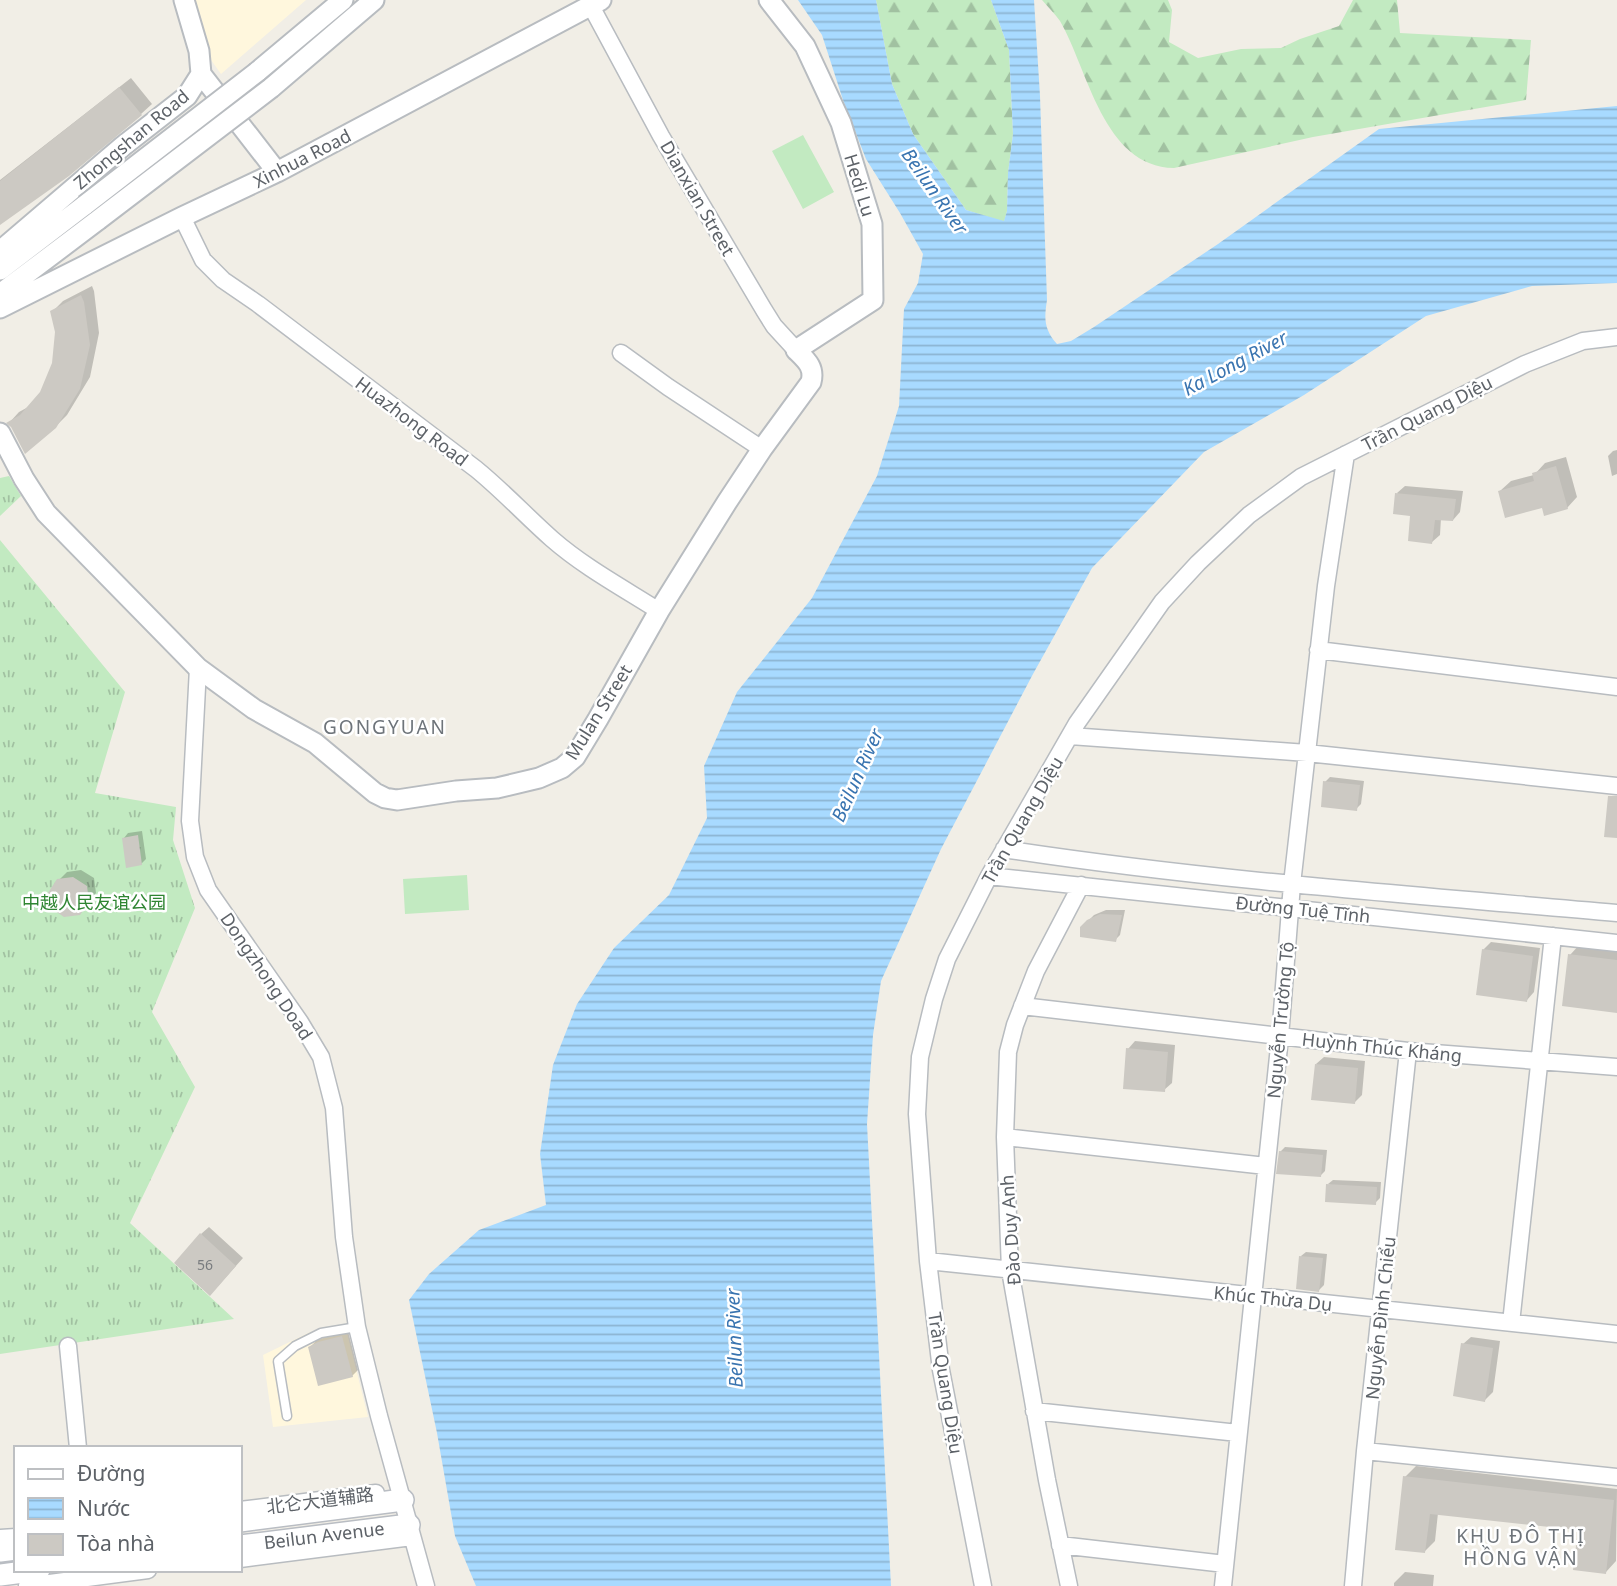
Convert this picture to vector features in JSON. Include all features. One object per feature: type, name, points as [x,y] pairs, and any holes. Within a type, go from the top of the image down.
[{"type":"main road","name":"Beilun Avenue","points":[[242,1521],[401,1495]]},
{"type":"main road","name":"Beilun Avenue","points":[[242,1546],[411,1531]]},
{"type":"main road","points":[[0,1575],[23,1572]]},
{"type":"street","name":"Zhongshan Road","points":[[0,251],[123,146],[187,96],[201,74],[199,51],[184,0]]},
{"type":"street","points":[[0,270],[257,72],[343,0]]},
{"type":"street","points":[[0,294],[271,88],[374,0]]},
{"type":"street","name":"Hedi Lu","points":[[769,0],[805,46],[841,123],[872,224],[873,300],[796,350]]},
{"type":"street","name":"Dianxian Street","points":[[596,3],[661,136],[774,326],[812,369],[811,382]]},
{"type":"street","name":"Xinhua Road","points":[[0,308],[277,172],[596,3]]},
{"type":"street","points":[[201,74],[277,172]]},
{"type":"street","name":"Huazhong Road","points":[[182,217],[203,260],[223,280],[476,469],[568,552],[659,611]]},
{"type":"street","name":"Trần Quang Diệu","points":[[983,1586],[941,1370],[928,1261],[917,1114],[920,1057],[934,999],[947,959],[989,876],[1077,723],[1162,602],[1198,563],[1249,515],[1301,477],[1525,364],[1583,341],[1617,337]]},
{"type":"street","points":[[621,353],[762,449]]},
{"type":"street","name":"Mulan Street","points":[[198,668],[254,709],[315,743],[384,798],[397,800],[456,791],[497,789],[539,778],[562,768],[575,757],[659,611],[726,502],[811,382]]},
{"type":"street","points":[[0,433],[24,479],[46,513],[198,668]]},
{"type":"street","name":"Nguyễn Trường Tộ","points":[[1223,1586],[1280,1037],[1292,884],[1326,586],[1346,454]]},
{"type":"street","points":[[1318,650],[1617,687]]},
{"type":"street","name":"Dongzhong Doad","points":[[198,668],[190,821],[195,858],[208,890],[300,1022],[321,1057],[334,1108],[344,1237],[357,1327],[426,1586]]},
{"type":"street","points":[[1070,736],[1307,753],[1617,786]]},
{"type":"street","name":"Đường Tuệ Tĩnh","points":[[1004,849],[1292,884],[1617,914]]},
{"type":"street","name":"Đường Tuệ Tĩnh","points":[[989,876],[1617,943]]},
{"type":"street","name":"Đào Duy Anh","points":[[1069,1586],[1034,1411],[1010,1270],[1005,1137],[1008,1052],[1015,1026],[1036,971],[1081,885]]},
{"type":"street","points":[[1511,1323],[1553,936]]},
{"type":"street","name":"Huỳnh Thúc Kháng","points":[[1022,1006],[1408,1051],[1617,1067]]},
{"type":"street","name":"Nguyễn Đình Chiểu","points":[[1353,1586],[1408,1051]]},
{"type":"street","points":[[1005,1137],[1266,1166]]},
{"type":"street","name":"Khúc Thừa Dụ","points":[[928,1261],[1617,1334]]},
{"type":"street","points":[[68,1346],[78,1446]]},
{"type":"street","points":[[1034,1411],[1238,1433]]},
{"type":"street","points":[[1365,1451],[1617,1478]]},
{"type":"street","name":"北仑大道辅路","points":[[242,1510],[401,1495]]},
{"type":"street","points":[[242,1559],[411,1531]]},
{"type":"street","points":[[1060,1545],[1225,1564]]},
{"type":"street","points":[[27,1586],[134,1572]]},
{"type":"lane","points":[[287,1416],[278,1361],[295,1346],[321,1333],[357,1327]]},
{"type":"shaded area","points":[[190,0],[306,0],[221,74],[204,50]]},
{"type":"shaded area","points":[[345,1325],[368,1417],[273,1427],[263,1355],[310,1332]]},
{"type":"green space","points":[[876,0],[991,0],[1009,50],[1013,134],[1004,222],[966,210],[913,134],[892,84]]},
{"type":"green space","points":[[1042,0],[1168,0],[1172,10],[1169,42],[1198,58],[1241,49],[1281,48],[1339,26],[1353,0],[1397,0],[1400,33],[1531,40],[1526,100],[1313,137],[1174,168],[1150,163],[1130,151],[1114,134],[1101,112],[1060,21]]},
{"type":"green space","points":[[803,135],[834,192],[803,209],[772,151]]},
{"type":"green space","points":[[9,476],[21,496],[0,516],[0,478]]},
{"type":"green space","name":"中越人民友谊公园","points":[[0,540],[125,692],[95,793],[176,807],[173,840],[195,908],[152,1012],[195,1087],[130,1223],[234,1319],[0,1354]]},
{"type":"green space","points":[[467,875],[469,910],[405,914],[403,879]]},
{"type":"water","points":[[798,0],[876,0],[892,84],[913,134],[966,210],[1004,221],[1013,134],[1009,50],[991,0],[1034,0],[1040,96],[1047,300],[1045,318],[1047,328],[1057,344],[1071,341],[1094,327],[1218,244],[1379,129],[1617,106],[1617,283],[1532,286],[1426,316],[1304,395],[1204,452],[1092,568],[941,849],[881,981],[873,1035],[867,1124],[891,1586],[476,1586],[455,1536],[409,1300],[429,1274],[479,1230],[546,1205],[540,1154],[553,1065],[577,1004],[614,948],[669,895],[707,818],[704,766],[737,692],[812,598],[877,476],[899,406],[904,309],[918,283],[923,254],[866,159],[822,35]]},
{"type":"building","points":[[119,87],[142,115],[69,176],[0,225],[0,181]]},
{"type":"building","points":[[81,295],[90,345],[80,389],[56,428],[25,454],[11,427],[6,423],[20,415],[40,392],[52,363],[55,332],[50,311]]},
{"type":"building","points":[[1556,466],[1568,509],[1544,516],[1542,508],[1505,518],[1498,491],[1534,481],[1532,473]]},
{"type":"building","points":[[1395,493],[1456,499],[1453,521],[1435,520],[1432,544],[1408,541],[1410,516],[1393,514]]},
{"type":"building","points":[[1323,781],[1360,785],[1357,811],[1321,807]]},
{"type":"building","points":[[1608,796],[1617,796],[1617,838],[1604,837]]},
{"type":"building","points":[[138,835],[142,865],[126,868],[122,838]]},
{"type":"building","points":[[73,877],[87,886],[89,902],[80,915],[64,917],[51,908],[48,893],[57,879]]},
{"type":"building","points":[[1100,914],[1122,915],[1116,942],[1080,937],[1080,927]]},
{"type":"building","points":[[1482,949],[1533,956],[1527,1002],[1476,995]]},
{"type":"building","points":[[1568,954],[1617,960],[1617,1013],[1562,1006]]},
{"type":"building","points":[[1126,1048],[1168,1052],[1165,1092],[1123,1089]]},
{"type":"building","points":[[1315,1064],[1358,1068],[1355,1104],[1311,1100]]},
{"type":"building","points":[[1279,1151],[1323,1155],[1321,1177],[1276,1174]]},
{"type":"building","points":[[1326,1184],[1377,1187],[1376,1205],[1325,1202]]},
{"type":"building","points":[[200,1233],[236,1266],[210,1296],[174,1263]]},
{"type":"building","points":[[1299,1256],[1323,1258],[1319,1292],[1296,1289]]},
{"type":"building","points":[[342,1336],[353,1377],[318,1386],[308,1347]]},
{"type":"building","points":[[1461,1343],[1493,1348],[1485,1402],[1453,1396]]},
{"type":"building","points":[[1403,1476],[1614,1500],[1606,1574],[1573,1570],[1578,1530],[1430,1514],[1425,1553],[1395,1550]]},
{"type":"district","name":"GONGYUAN","points":[[385,727]]},
{"type":"district","name":"KHU ĐÔ THỊ HỒNG VẬN","points":[[1521,1547]]},
{"type":"water label","name":"Beilun River","points":[[935,191]]},
{"type":"water label","name":"Ka Long River","points":[[1235,363]]},
{"type":"water label","name":"Beilun River","points":[[857,775]]},
{"type":"water label","name":"Beilun River","points":[[734,1338]]}]
